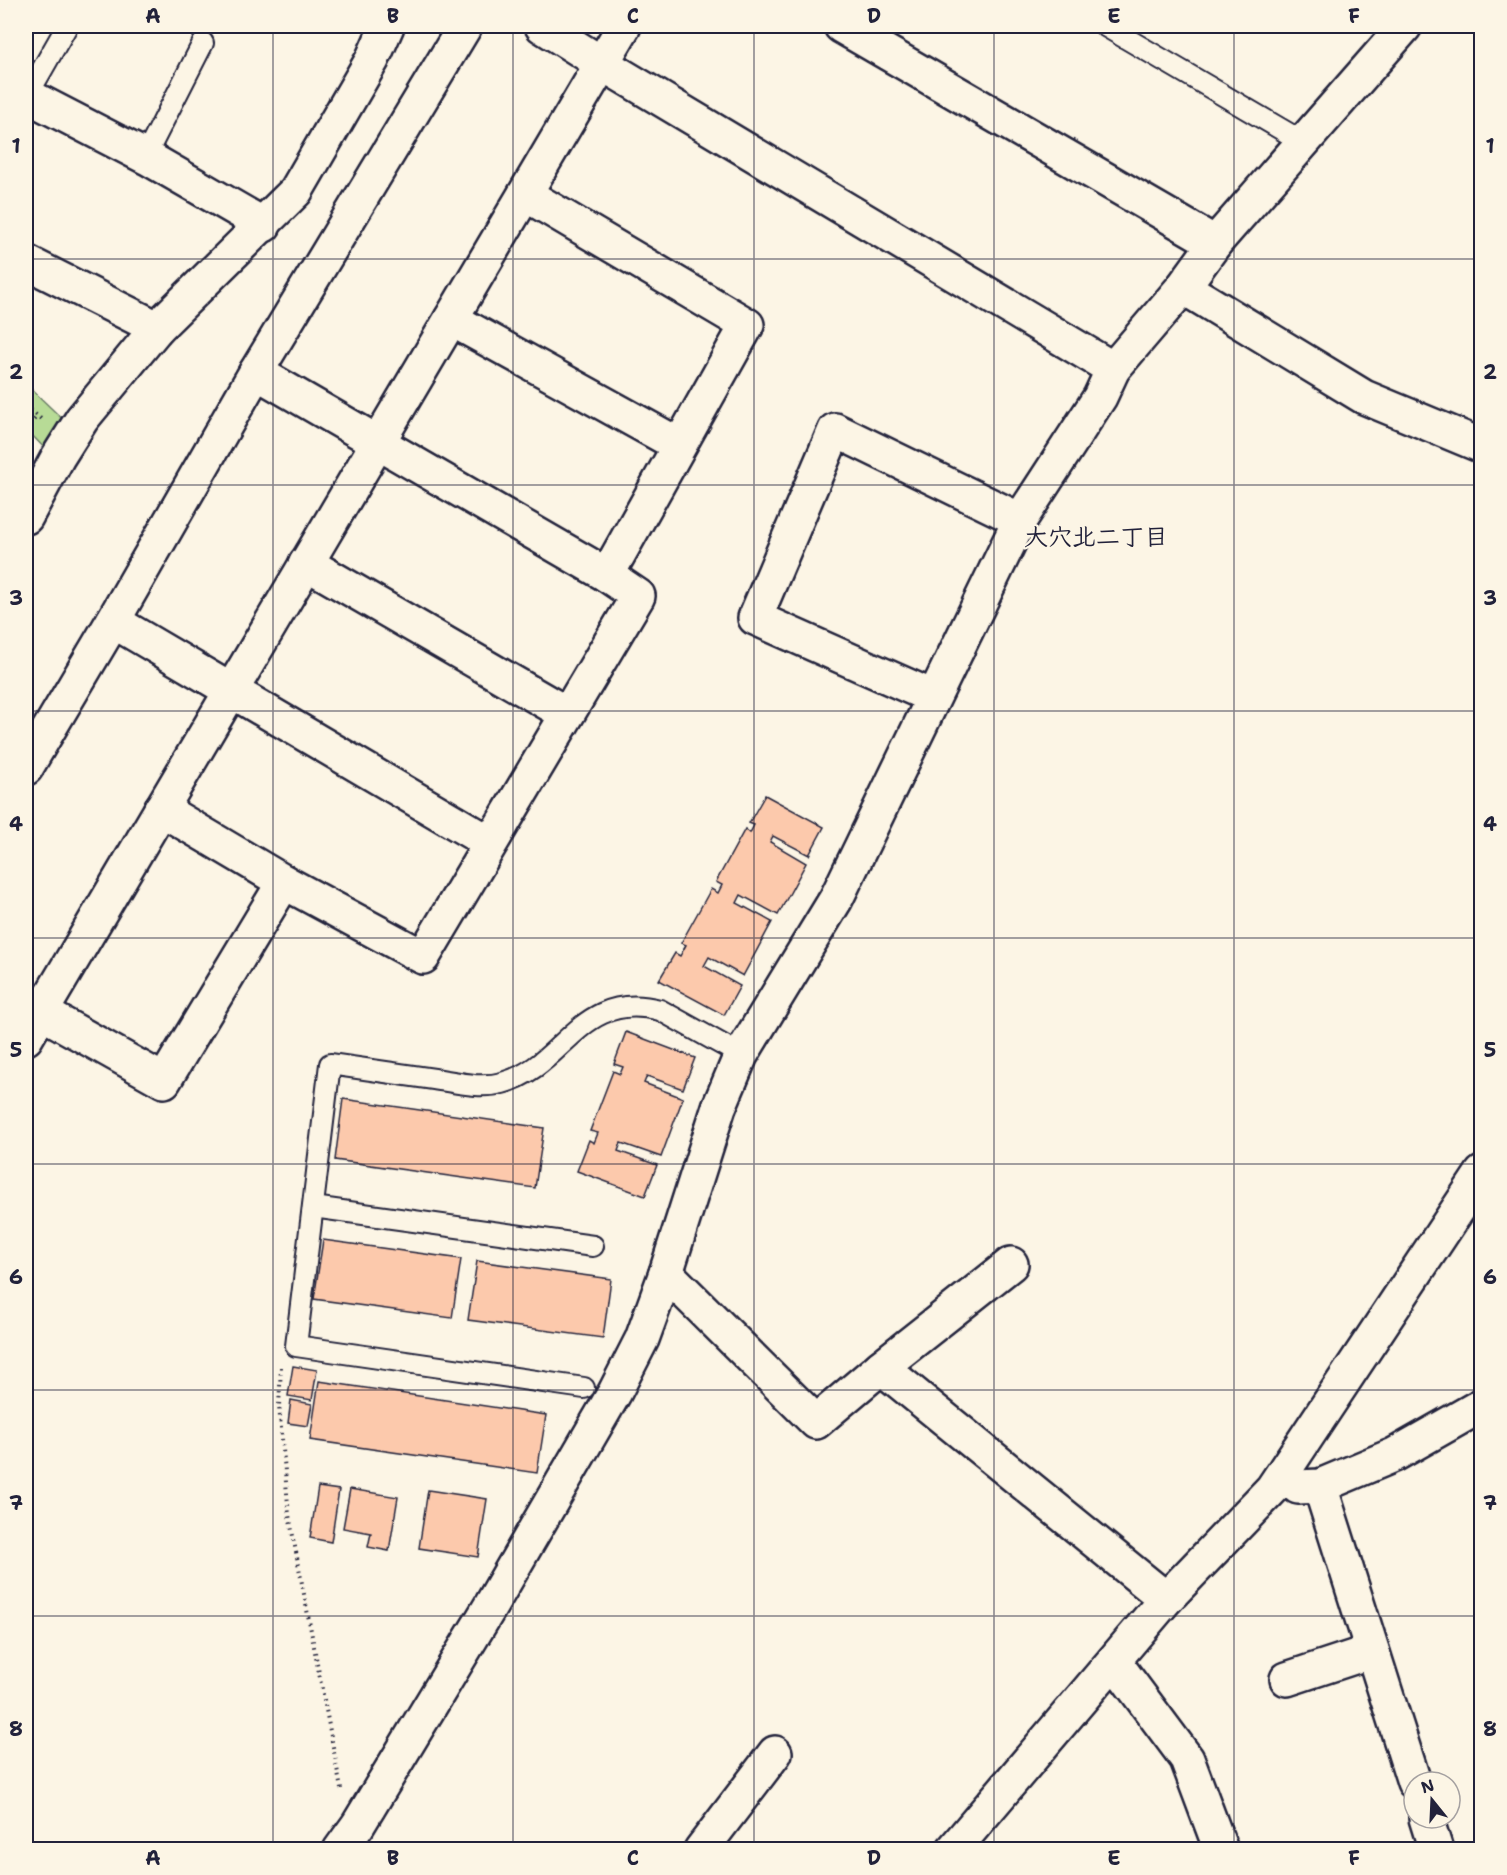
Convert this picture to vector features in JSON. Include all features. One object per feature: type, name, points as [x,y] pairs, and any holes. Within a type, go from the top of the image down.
[{"type":"street","points":[[26,518],[58,457],[82,419],[158,328],[296,191],[372,60],[387,26]]},
{"type":"street","points":[[26,768],[256,372],[465,26]]},
{"type":"street","points":[[542,26],[1113,369]]},
{"type":"street","points":[[284,882],[164,1081],[33,1025],[624,26]]},
{"type":"street","points":[[841,26],[1215,243]]},
{"type":"street","points":[[340,1850],[358,1825],[484,1617],[615,1392],[642,1339],[666,1273],[719,1107],[741,1055],[836,899],[1020,520],[1100,397],[1113,369],[1183,287],[1215,243],[1405,26]]},
{"type":"street","points":[[26,96],[145,157],[264,225]]},
{"type":"street","points":[[525,194],[747,325],[607,576]]},
{"type":"street","points":[[26,262],[158,328]]},
{"type":"street","points":[[1183,287],[1364,398],[1482,446]]},
{"type":"street","points":[[451,319],[679,445]]},
{"type":"street","points":[[161,809],[284,882],[423,957],[638,596],[256,372]]},
{"type":"street","points":[[933,697],[756,618],[835,430],[1020,520]]},
{"type":"street","points":[[306,563],[567,714]]},
{"type":"street","points":[[113,621],[490,843]]},
{"type":"street","points":[[953,1850],[1166,1599],[1272,1489],[1482,1173]]},
{"type":"street","points":[[666,1273],[816,1422],[881,1367],[1011,1264]]},
{"type":"street","points":[[881,1367],[1166,1599]]},
{"type":"street","points":[[1272,1489],[1320,1486],[1394,1455],[1482,1405]]},
{"type":"street","points":[[1320,1486],[1410,1770]]},
{"type":"street","points":[[1287,1679],[1372,1652]]},
{"type":"street","points":[[1114,1661],[1187,1759],[1221,1850]]},
{"type":"street","points":[[701,1850],[775,1753]]},
{"type":"street","points":[[1430,1830],[1436,1850]]},
{"type":"lane","points":[[26,96],[68,26]]},
{"type":"lane","points":[[1105,26],[1304,142]]},
{"type":"lane","points":[[145,157],[203,43]]},
{"type":"lane","points":[[584,1388],[296,1346],[330,1064],[475,1085],[501,1084],[524,1076],[591,1019],[625,1006],[645,1006],[660,1010],[741,1055]]},
{"type":"lane","points":[[313,1207],[593,1246]]},
{"type":"path","points":[[26,429],[37,416]]},
{"type":"path","points":[[296,1346],[282,1361],[279,1407],[289,1515],[342,1791]]},
{"type":"green space","points":[[26,384],[76,432],[55,459],[26,429]]},
{"type":"building","points":[[765,795],[824,827],[809,855],[773,836],[770,842],[806,863],[778,915],[741,895],[737,903],[772,922],[743,976],[709,957],[704,966],[740,986],[724,1015],[659,980],[675,953],[680,956],[686,945],[681,943],[711,889],[718,893],[722,885],[716,882],[745,829],[750,833],[754,825],[749,823]]},
{"type":"building","points":[[626,1032],[695,1058],[683,1089],[647,1076],[644,1083],[683,1098],[661,1157],[621,1143],[618,1151],[657,1165],[645,1196],[577,1171],[589,1140],[594,1143],[598,1133],[590,1131],[613,1071],[620,1074],[623,1067],[614,1064]]},
{"type":"building","points":[[343,1099],[544,1128],[535,1188],[335,1160]]},
{"type":"building","points":[[323,1240],[461,1259],[452,1318],[314,1299]]},
{"type":"building","points":[[477,1261],[611,1279],[603,1338],[468,1320]]},
{"type":"building","points":[[293,1366],[317,1370],[312,1400],[288,1396]]},
{"type":"building","points":[[319,1381],[546,1415],[537,1473],[310,1440]]},
{"type":"building","points":[[291,1400],[312,1404],[308,1426],[288,1423]]},
{"type":"building","points":[[318,1487],[339,1490],[331,1542],[310,1538]]},
{"type":"building","points":[[350,1489],[398,1497],[389,1551],[368,1547],[371,1533],[343,1528]]},
{"type":"building","points":[[428,1490],[487,1499],[478,1557],[419,1548]]},
{"type":"district","name":"大穴北二丁目","points":[[1096,537]]}]
